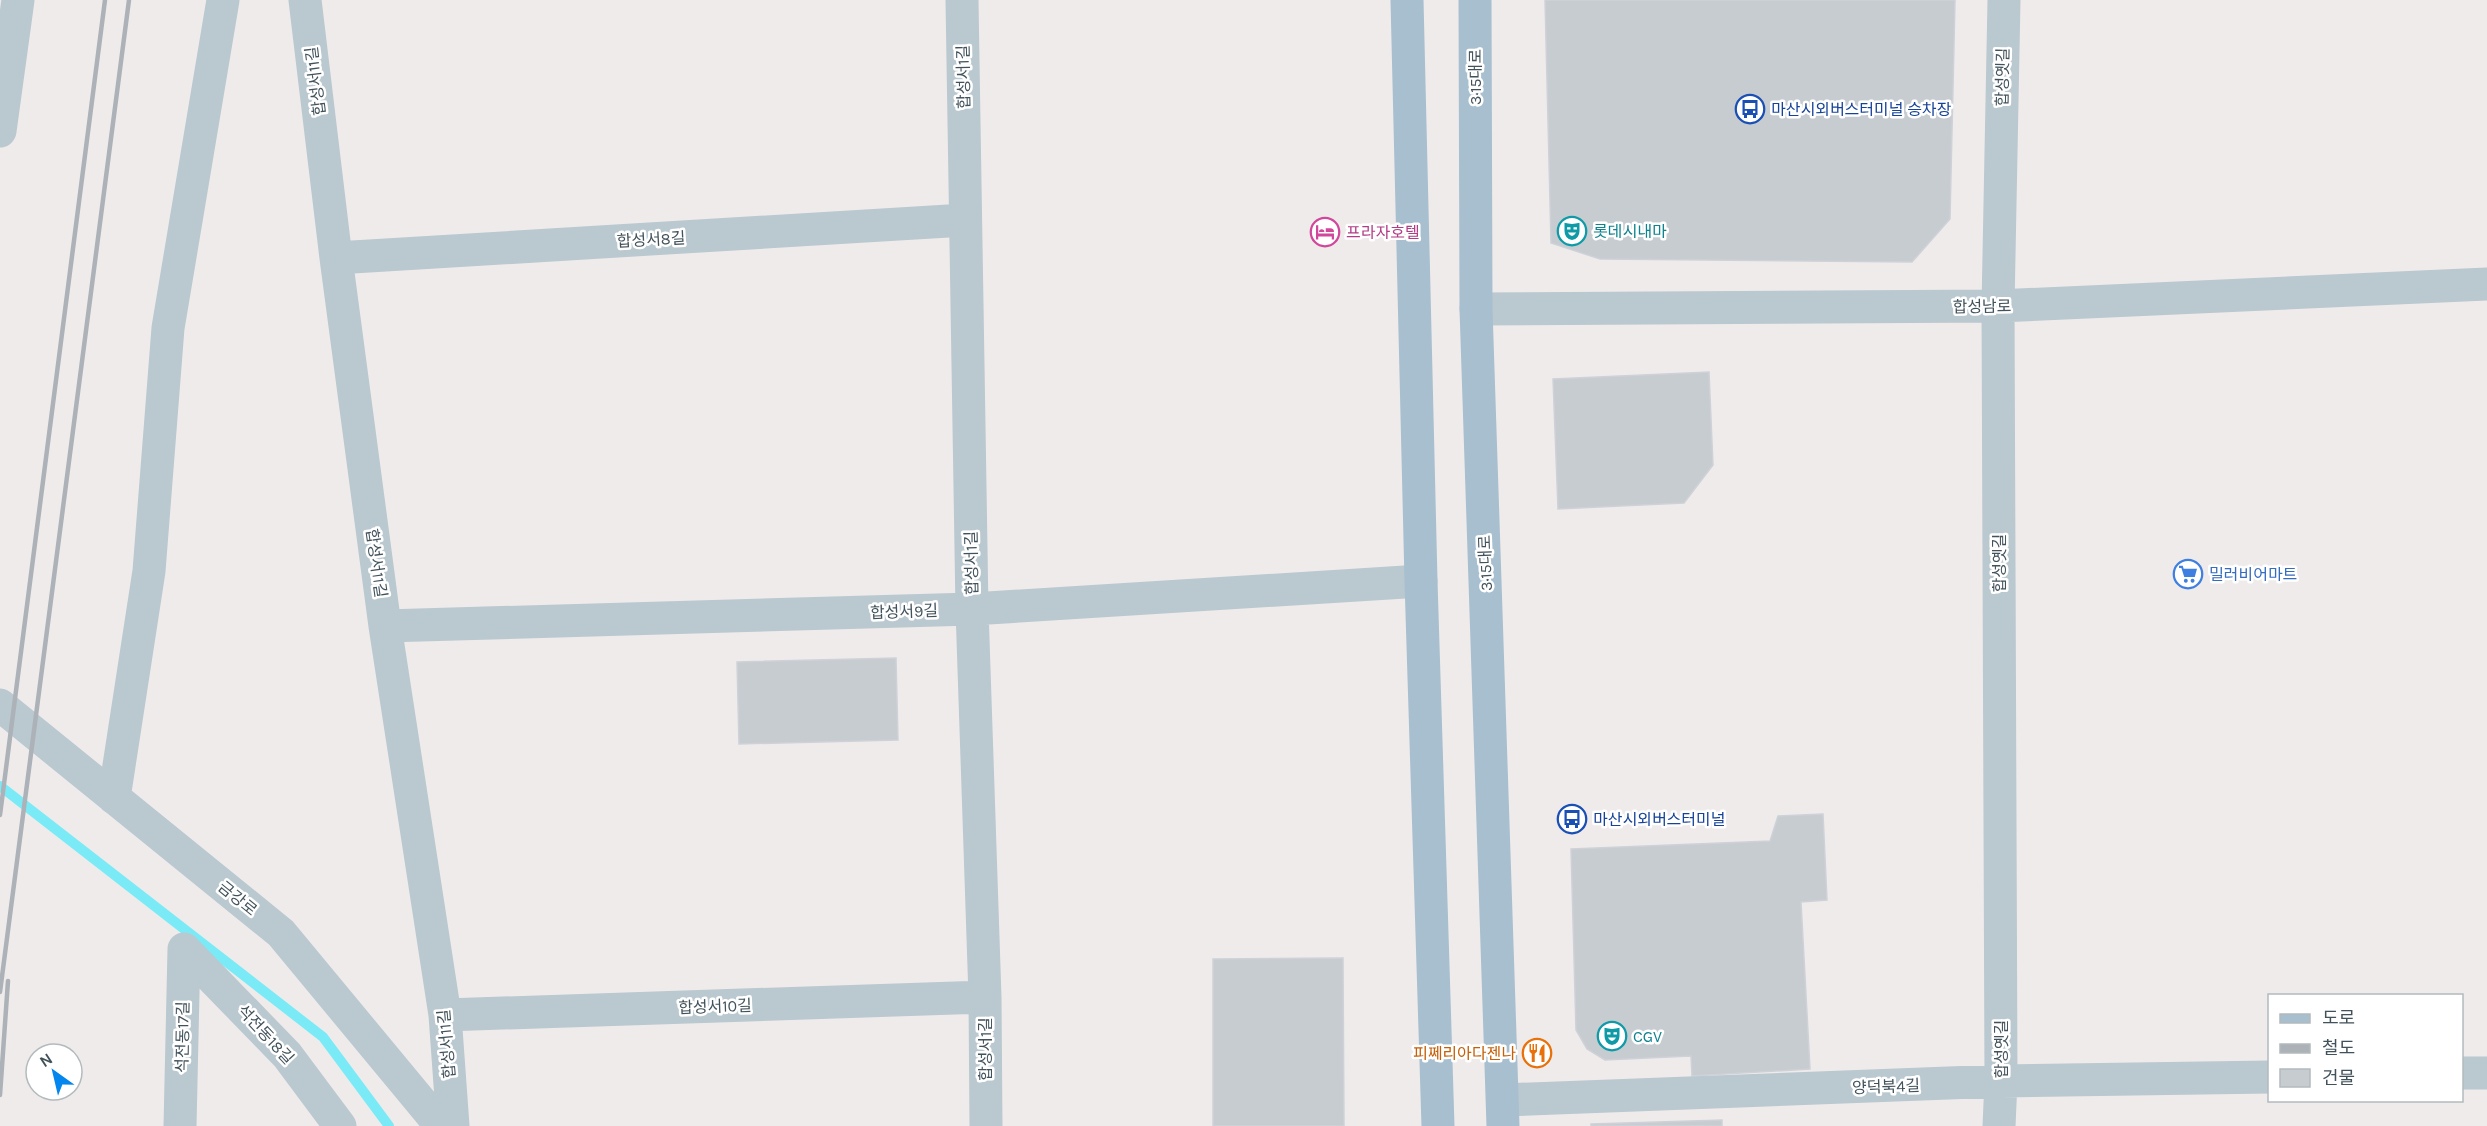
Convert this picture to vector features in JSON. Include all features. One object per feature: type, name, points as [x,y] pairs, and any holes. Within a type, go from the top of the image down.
[{"type":"main road","points":[[1407,0],[1421,581],[1438,1126]]},
{"type":"main road","name":"3·15대로","points":[[1475,0],[1476,309],[1503,1113]]},
{"type":"street","points":[[0,130],[18,0]]},
{"type":"street","points":[[114,798],[149,571],[168,328],[223,0]]},
{"type":"street","name":"합성서11길","points":[[305,0],[336,258],[385,626],[444,1015],[453,1126]]},
{"type":"street","name":"합성서1길","points":[[963,0],[972,609],[985,997],[986,1126]]},
{"type":"street","name":"합성옛길","points":[[1999,1126],[2001,1081],[1998,306],[2004,0]]},
{"type":"street","name":"합성서8길","points":[[336,258],[965,220]]},
{"type":"street","name":"합성남로","points":[[1476,309],[1998,306],[2487,285]]},
{"type":"street","name":"합성서9길","points":[[385,626],[972,609],[1421,581]]},
{"type":"street","name":"금강로","points":[[0,705],[281,933],[441,1126]]},
{"type":"street","name":"석전동17길","points":[[180,1126],[184,949]]},
{"type":"street","name":"석전동18길","points":[[184,949],[287,1055],[340,1126]]},
{"type":"street","name":"합성서10길","points":[[444,1015],[985,997]]},
{"type":"street","points":[[2463,1073],[2487,1073]]},
{"type":"street","name":"양덕북4길","points":[[1503,1113],[2001,1081],[2268,1077]]},
{"type":"building","name":"마산시외버스터미널 승차장","points":[[1545,0],[1955,0],[1950,219],[1912,262],[1600,259],[1551,243]]},
{"type":"building","points":[[1709,372],[1713,465],[1684,503],[1558,509],[1553,379]]},
{"type":"building","points":[[896,658],[898,740],[739,744],[737,662]]},
{"type":"building","points":[[1823,814],[1827,900],[1801,902],[1810,1069],[1692,1076],[1691,1056],[1605,1060],[1587,1049],[1576,1030],[1571,849],[1770,841],[1778,816]]},
{"type":"building","points":[[1343,958],[1344,1126],[1213,1126],[1213,959]]},
{"type":"building","points":[[1722,1120],[1722,1126],[1591,1126],[1591,1124]]},
{"type":"waterway","points":[[0,786],[323,1037],[389,1126]]},
{"type":"railway","points":[[0,815],[105,0]]},
{"type":"railway","points":[[0,992],[129,0]]},
{"type":"railway","points":[[0,1095],[8,981]]},
{"type":"place","name":"마산시외버스터미널 승차장","points":[[1750,109]]},
{"type":"place","name":"롯데시내마","points":[[1572,231]]},
{"type":"place","name":"프라자호텔","points":[[1325,232]]},
{"type":"place","name":"밀러비어마트","points":[[2188,574]]},
{"type":"place","name":"마산시외버스터미널","points":[[1572,819]]},
{"type":"place","name":"CGV","points":[[1612,1036]]},
{"type":"place","name":"피쩨리아다젠나","points":[[1537,1053]]}]
